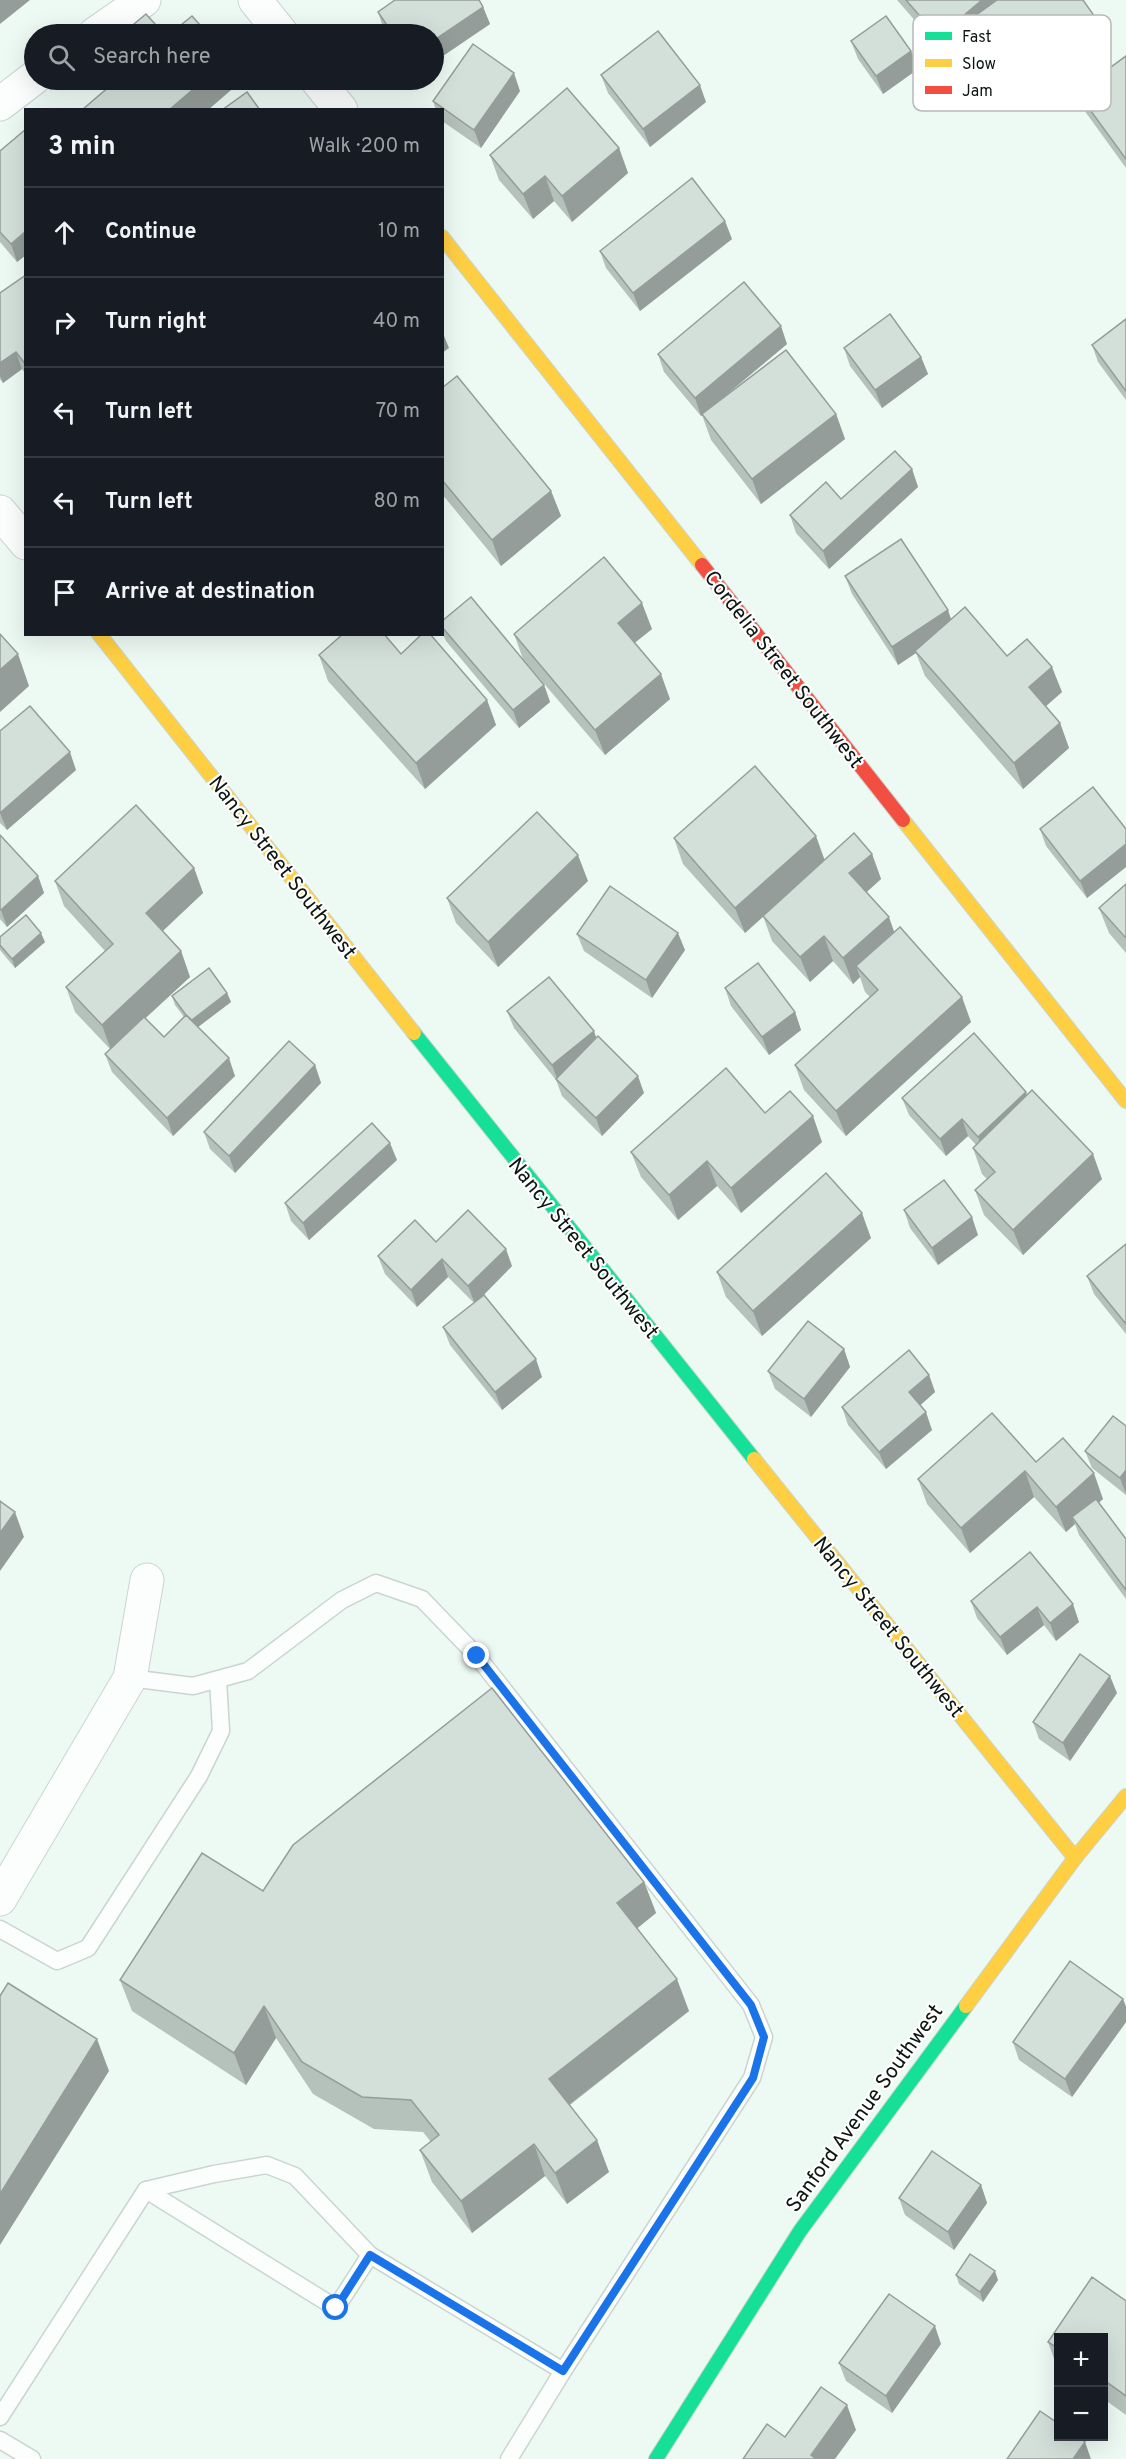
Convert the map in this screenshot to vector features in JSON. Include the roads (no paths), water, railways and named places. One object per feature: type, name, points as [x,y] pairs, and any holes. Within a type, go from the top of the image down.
[{"type":"street","points":[[109,24],[144,0]]},
{"type":"street","points":[[255,0],[274,24]]},
{"type":"street","points":[[0,104],[24,86]]},
{"type":"street","points":[[325,90],[339,108]]},
{"type":"street","name":"Cordelia Street Southwest","points":[[444,240],[1126,1101]]},
{"type":"street","points":[[0,512],[24,541]]},
{"type":"street","name":"Nancy Street Southwest","points":[[101,636],[584,1249],[1075,1858]]},
{"type":"street","points":[[0,1899],[130,1678],[147,1580]]},
{"type":"street","name":"Sanford Avenue Southwest","points":[[656,2459],[800,2231],[1075,1858],[1126,1796]]},
{"type":"lane","points":[[130,1678],[193,1686],[248,1671],[342,1600],[376,1583],[422,1599],[477,1656],[751,2005],[764,2037],[753,2078],[563,2371],[509,2459]]},
{"type":"lane","points":[[0,1929],[57,1961],[88,1948],[199,1776],[221,1731],[218,1680]]},
{"type":"lane","points":[[0,2417],[146,2190],[214,2174],[267,2165],[295,2176],[370,2255],[563,2371]]},
{"type":"lane","points":[[146,2190],[336,2308],[370,2255]]},
{"type":"lane","points":[[0,2440],[32,2459]]}]
